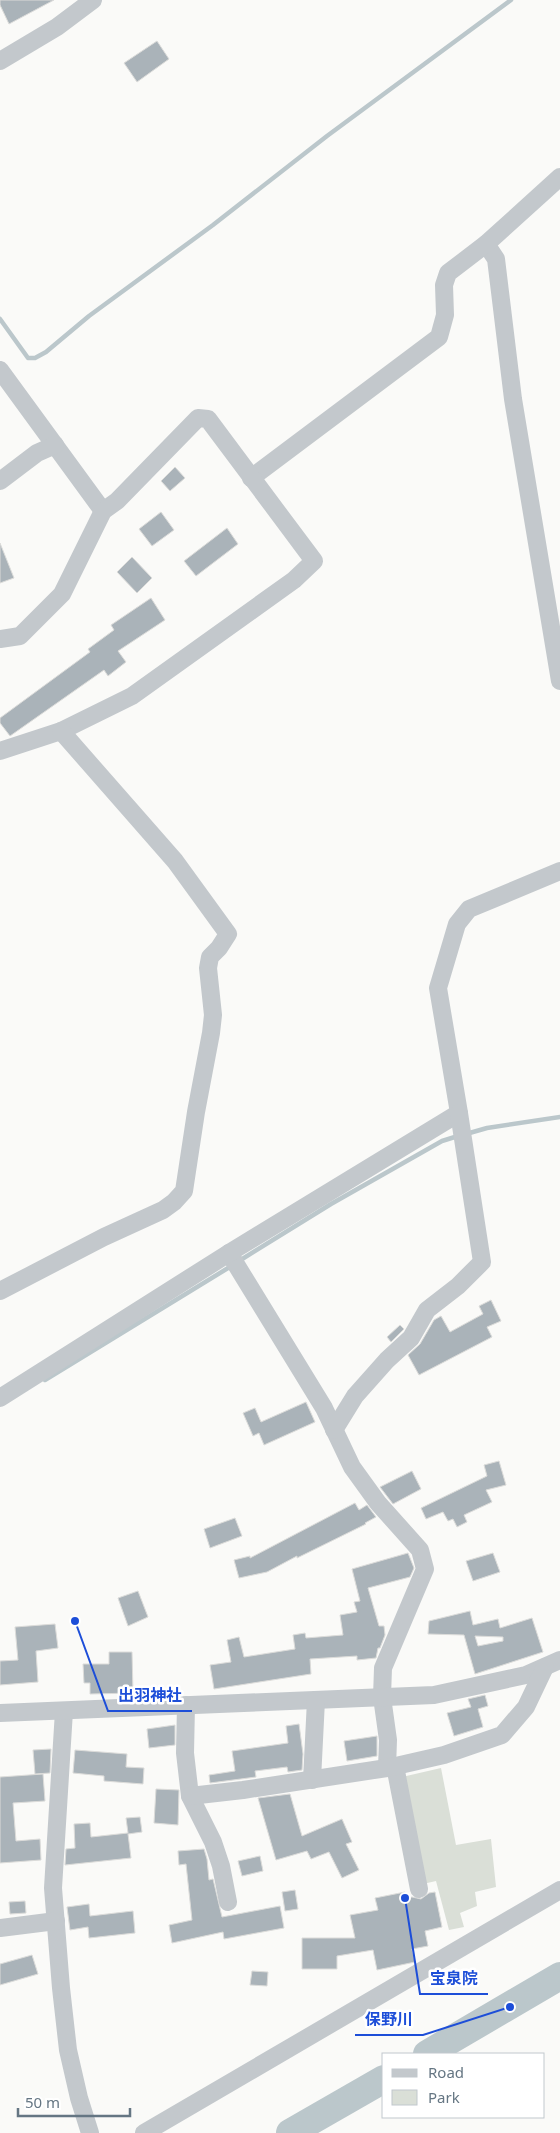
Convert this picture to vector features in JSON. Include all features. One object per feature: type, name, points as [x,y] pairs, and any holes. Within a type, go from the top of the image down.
[{"type":"street","points":[[0,61],[56,27],[93,0]]},
{"type":"street","points":[[251,478],[439,337],[445,315],[445,277],[448,273],[486,244],[560,177]]},
{"type":"street","points":[[486,244],[496,260],[513,399],[560,681]]},
{"type":"street","points":[[0,370],[103,511]]},
{"type":"street","points":[[0,639],[20,636],[62,594],[103,511],[117,501],[198,418],[208,419],[314,561],[294,580],[132,696],[61,731],[0,750]]},
{"type":"street","points":[[0,481],[37,454],[54,445]]},
{"type":"street","points":[[0,1291],[104,1237],[163,1210],[184,1191],[213,1015],[208,968],[210,957],[219,948],[228,934],[175,861],[61,731]]},
{"type":"street","points":[[334,1430],[355,1396],[387,1360],[412,1338],[427,1310],[458,1286],[482,1262],[465,1144],[438,988],[457,924],[469,909],[560,871]]},
{"type":"street","points":[[0,1398],[229,1253],[459,1113]]},
{"type":"street","points":[[229,1253],[324,1408],[352,1467],[378,1504],[420,1550],[425,1569],[383,1668],[382,1697],[391,1767],[419,1889]]},
{"type":"street","points":[[0,1713],[434,1694],[526,1676],[553,1663]]},
{"type":"street","points":[[190,1796],[312,1780],[391,1767],[444,1755],[502,1735],[526,1707],[553,1663]]},
{"type":"street","points":[[312,1780],[316,1700]]},
{"type":"street","points":[[186,1705],[186,1754],[190,1796],[213,1842],[221,1866],[228,1902]]},
{"type":"street","points":[[64,1711],[53,1888],[68,2050],[90,2133]]},
{"type":"street","points":[[144,2133],[560,1890]]},
{"type":"street","points":[[0,1928],[56,1921]]},
{"type":"green space","points":[[441,1768],[456,1845],[491,1839],[496,1887],[475,1892],[477,1906],[460,1913],[464,1927],[449,1930],[436,1881],[423,1884],[402,1777]]},
{"type":"building","points":[[0,0],[54,0],[9,24],[0,5]]},
{"type":"building","points":[[157,41],[169,59],[137,82],[124,63]]},
{"type":"building","points":[[175,467],[185,478],[170,491],[161,481]]},
{"type":"building","points":[[161,512],[174,530],[152,546],[139,529]]},
{"type":"building","points":[[227,528],[238,544],[196,576],[184,561]]},
{"type":"building","points":[[0,543],[14,578],[0,583]]},
{"type":"building","points":[[132,557],[152,578],[137,593],[117,572]]},
{"type":"building","points":[[151,598],[165,620],[118,651],[126,662],[108,676],[104,670],[10,736],[0,723],[0,718],[90,652],[88,649],[114,630],[111,625]]},
{"type":"building","points":[[491,1300],[501,1321],[487,1327],[492,1337],[419,1375],[408,1355],[420,1344],[434,1320],[441,1316],[450,1332],[483,1314],[479,1306]]},
{"type":"building","points":[[400,1325],[404,1329],[391,1342],[387,1337]]},
{"type":"building","points":[[306,1402],[315,1422],[264,1445],[259,1433],[253,1436],[243,1413],[255,1408],[261,1422]]},
{"type":"building","points":[[499,1461],[506,1485],[486,1490],[492,1502],[464,1515],[467,1522],[457,1527],[453,1519],[448,1521],[443,1512],[426,1519],[421,1508],[487,1476],[484,1465]]},
{"type":"building","points":[[412,1471],[421,1489],[393,1504],[380,1487]]},
{"type":"building","points":[[355,1503],[359,1510],[367,1505],[376,1517],[366,1524],[267,1572],[239,1578],[234,1560],[250,1556],[250,1558]]},
{"type":"building","points":[[235,1518],[242,1536],[210,1548],[204,1529]]},
{"type":"building","points":[[408,1553],[414,1568],[410,1577],[368,1588],[379,1626],[384,1626],[385,1635],[380,1648],[378,1648],[376,1658],[357,1660],[357,1656],[310,1659],[311,1674],[214,1689],[210,1665],[231,1662],[227,1640],[239,1637],[244,1657],[295,1649],[293,1635],[305,1633],[306,1638],[343,1635],[340,1615],[357,1612],[354,1602],[360,1601],[352,1569]]},
{"type":"building","points":[[493,1553],[500,1572],[473,1581],[466,1561]]},
{"type":"building","points":[[138,1591],[148,1617],[128,1626],[118,1598]]},
{"type":"building","points":[[470,1611],[473,1625],[498,1619],[500,1628],[532,1618],[543,1652],[475,1674],[464,1635],[428,1634],[429,1621]],"holes":[[[475,1636],[503,1637],[503,1641],[478,1646]]]},
{"type":"building","points":[[55,1624],[58,1648],[36,1651],[38,1682],[0,1685],[0,1661],[18,1660],[15,1627]]},
{"type":"building","points":[[109,1652],[132,1652],[133,1693],[90,1694],[90,1683],[84,1683],[83,1664],[109,1664]]},
{"type":"building","points":[[485,1695],[488,1706],[478,1709],[483,1727],[454,1736],[447,1713],[471,1707],[468,1699]]},
{"type":"building","points":[[299,1724],[303,1754],[302,1770],[288,1772],[287,1767],[255,1771],[256,1777],[210,1783],[209,1775],[235,1771],[232,1751],[288,1743],[286,1726]]},
{"type":"building","points":[[175,1725],[175,1745],[149,1748],[147,1729]]},
{"type":"building","points":[[377,1736],[377,1756],[347,1761],[344,1741]]},
{"type":"building","points":[[51,1749],[50,1773],[35,1774],[33,1750]]},
{"type":"building","points":[[75,1750],[127,1754],[126,1767],[144,1768],[143,1784],[104,1781],[104,1776],[73,1773]]},
{"type":"building","points":[[43,1774],[45,1801],[13,1803],[16,1841],[40,1839],[41,1860],[0,1863],[0,1777]]},
{"type":"building","points":[[156,1789],[179,1790],[178,1825],[154,1823]]},
{"type":"building","points":[[290,1794],[302,1836],[342,1819],[352,1842],[346,1844],[359,1870],[342,1878],[329,1852],[311,1859],[307,1851],[276,1860],[258,1798]]},
{"type":"building","points":[[140,1817],[142,1832],[128,1834],[131,1858],[65,1865],[66,1849],[75,1848],[74,1824],[90,1823],[91,1837],[128,1833],[126,1818]]},
{"type":"building","points":[[204,1849],[209,1880],[213,1879],[222,1917],[280,1906],[284,1928],[224,1939],[223,1932],[172,1943],[169,1925],[192,1920],[186,1864],[179,1865],[178,1851]]},
{"type":"building","points":[[260,1856],[263,1871],[242,1876],[238,1861]]},
{"type":"building","points":[[295,1890],[298,1909],[285,1911],[282,1892]]},
{"type":"building","points":[[405,1892],[407,1898],[421,1899],[429,1893],[435,1892],[442,1927],[425,1931],[428,1946],[412,1949],[415,1962],[377,1970],[373,1950],[337,1956],[337,1969],[302,1969],[302,1938],[355,1938],[350,1915],[378,1910],[375,1898]]},
{"type":"building","points":[[25,1901],[26,1913],[10,1914],[9,1902]]},
{"type":"building","points":[[89,1904],[90,1916],[133,1911],[135,1933],[89,1938],[88,1927],[70,1930],[67,1907]]},
{"type":"building","points":[[32,1955],[38,1974],[0,1985],[0,1964]]},
{"type":"building","points":[[252,1971],[268,1972],[267,1986],[250,1985]]},
{"type":"waterway","points":[[0,319],[28,358],[35,358],[46,352],[89,316],[511,0]]},
{"type":"waterway","points":[[466,1134],[487,1128],[560,1117]]},
{"type":"waterway","points":[[239,1261],[331,1204],[442,1141],[458,1136]]},
{"type":"waterway","points":[[45,1380],[233,1265]]},
{"type":"waterway","points":[[429,2053],[560,1976]]},
{"type":"waterway","points":[[290,2133],[382,2080]]},
{"type":"place","name":"出羽神社","points":[[75,1621]]},
{"type":"place","name":"宝泉院","points":[[405,1898]]},
{"type":"place","name":"保野川","points":[[510,2007]]}]
